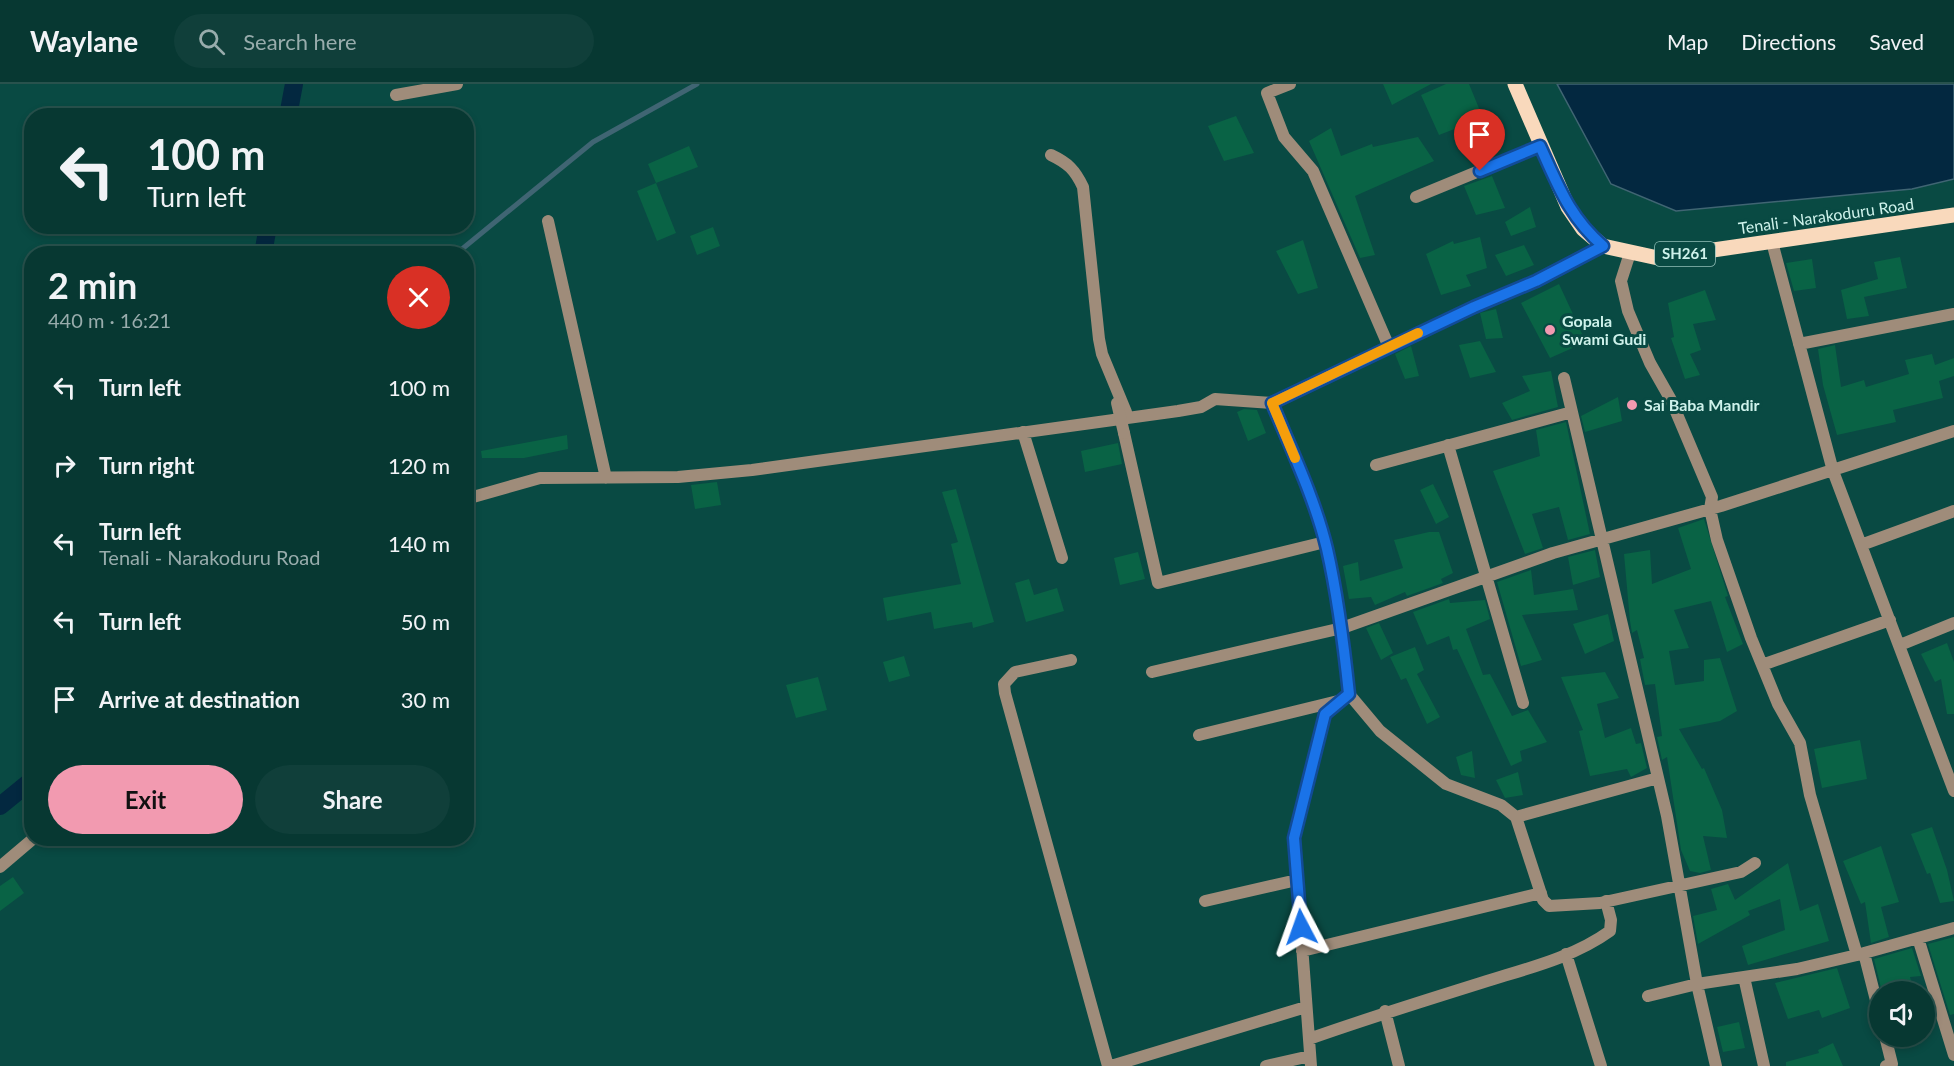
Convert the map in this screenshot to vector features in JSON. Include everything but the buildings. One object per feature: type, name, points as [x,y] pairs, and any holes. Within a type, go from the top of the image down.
[{"type":"main road","name":"Tenali - Narakoduru Road","points":[[1515,84],[1568,207],[1583,230],[1603,246],[1658,258],[1954,215]]},
{"type":"street","points":[[396,95],[457,84]]},
{"type":"street","points":[[1290,84],[1267,93],[1271,104],[1284,137],[1313,171],[1389,347]]},
{"type":"street","points":[[1416,197],[1540,146]]},
{"type":"street","points":[[1051,155],[1066,162],[1076,171],[1083,187],[1099,339],[1118,403],[1158,584],[1324,542]]},
{"type":"street","points":[[548,221],[606,478]]},
{"type":"street","points":[[1772,242],[1833,471],[1954,791]]},
{"type":"street","points":[[474,497],[540,478],[678,477],[752,470],[1201,407],[1215,399],[1272,403],[1474,307],[1536,281],[1603,246]]},
{"type":"street","points":[[1630,253],[1621,281],[1628,311],[1650,363],[1671,400],[1712,497],[1710,509],[1717,540],[1762,665],[1778,704],[1800,743],[1810,795],[1869,981]]},
{"type":"street","points":[[1799,344],[1954,314]]},
{"type":"street","points":[[1564,378],[1658,778],[1697,984],[1716,1066]]},
{"type":"street","points":[[1113,383],[1128,417]]},
{"type":"street","points":[[1272,403],[1308,490],[1324,542],[1342,628],[1345,697],[1380,731],[1446,784],[1501,805],[1516,817],[1541,893],[1549,906],[1570,907],[1606,902],[1741,872],[1755,863]]},
{"type":"street","points":[[1376,465],[1572,412]]},
{"type":"street","points":[[1152,672],[1342,628],[1488,575],[1600,539],[1710,509],[1833,471],[1954,431]]},
{"type":"street","points":[[1023,432],[1062,558]]},
{"type":"street","points":[[1448,445],[1488,575],[1523,703]]},
{"type":"street","points":[[1861,545],[1954,511]]},
{"type":"street","points":[[1762,665],[1890,620]]},
{"type":"street","points":[[1900,645],[1954,623]]},
{"type":"street","points":[[1071,660],[1015,672],[1004,684],[1110,1066],[1306,1007]]},
{"type":"street","points":[[1199,735],[1345,697]]},
{"type":"street","points":[[1266,1066],[1310,1061],[1294,838],[1325,714],[1345,697]]},
{"type":"street","points":[[1516,817],[1658,778]]},
{"type":"street","points":[[0,867],[25,846]]},
{"type":"street","points":[[1205,901],[1297,880]]},
{"type":"street","points":[[1302,951],[1541,893]]},
{"type":"street","points":[[1309,1039],[1385,1011],[1594,943],[1610,931],[1611,920],[1606,902]]},
{"type":"street","points":[[1648,996],[1697,984],[1797,969],[1954,928]]},
{"type":"street","points":[[1918,938],[1954,1055]]},
{"type":"street","points":[[1566,954],[1601,1066]]},
{"type":"street","points":[[1744,977],[1764,1066]]},
{"type":"street","points":[[1385,1011],[1399,1066]]},
{"type":"street","points":[[1886,1066],[1892,1064],[1888,1047]]},
{"type":"water","points":[[1557,84],[1954,84],[1954,179],[1912,189],[1676,211],[1611,184]]},
{"type":"waterway","points":[[290,108],[294,84]]},
{"type":"waterway","points":[[466,246],[593,142],[697,84]]},
{"type":"waterway","points":[[264,246],[267,234]]},
{"type":"waterway","points":[[0,806],[24,786]]},
{"type":"slow traffic","points":[[1295,458],[1272,403],[1418,333]]},
{"type":"place","name":"Gopala Swami Gudi","points":[[1550,330]]},
{"type":"place","name":"Sai Baba Mandir","points":[[1632,405]]},
{"type":"route","points":[[1301,927],[1294,838],[1325,714],[1349,694],[1342,628],[1326,547],[1308,490],[1272,403],[1474,307],[1536,281],[1603,246],[1583,230],[1568,207],[1540,146],[1480,171]]}]
